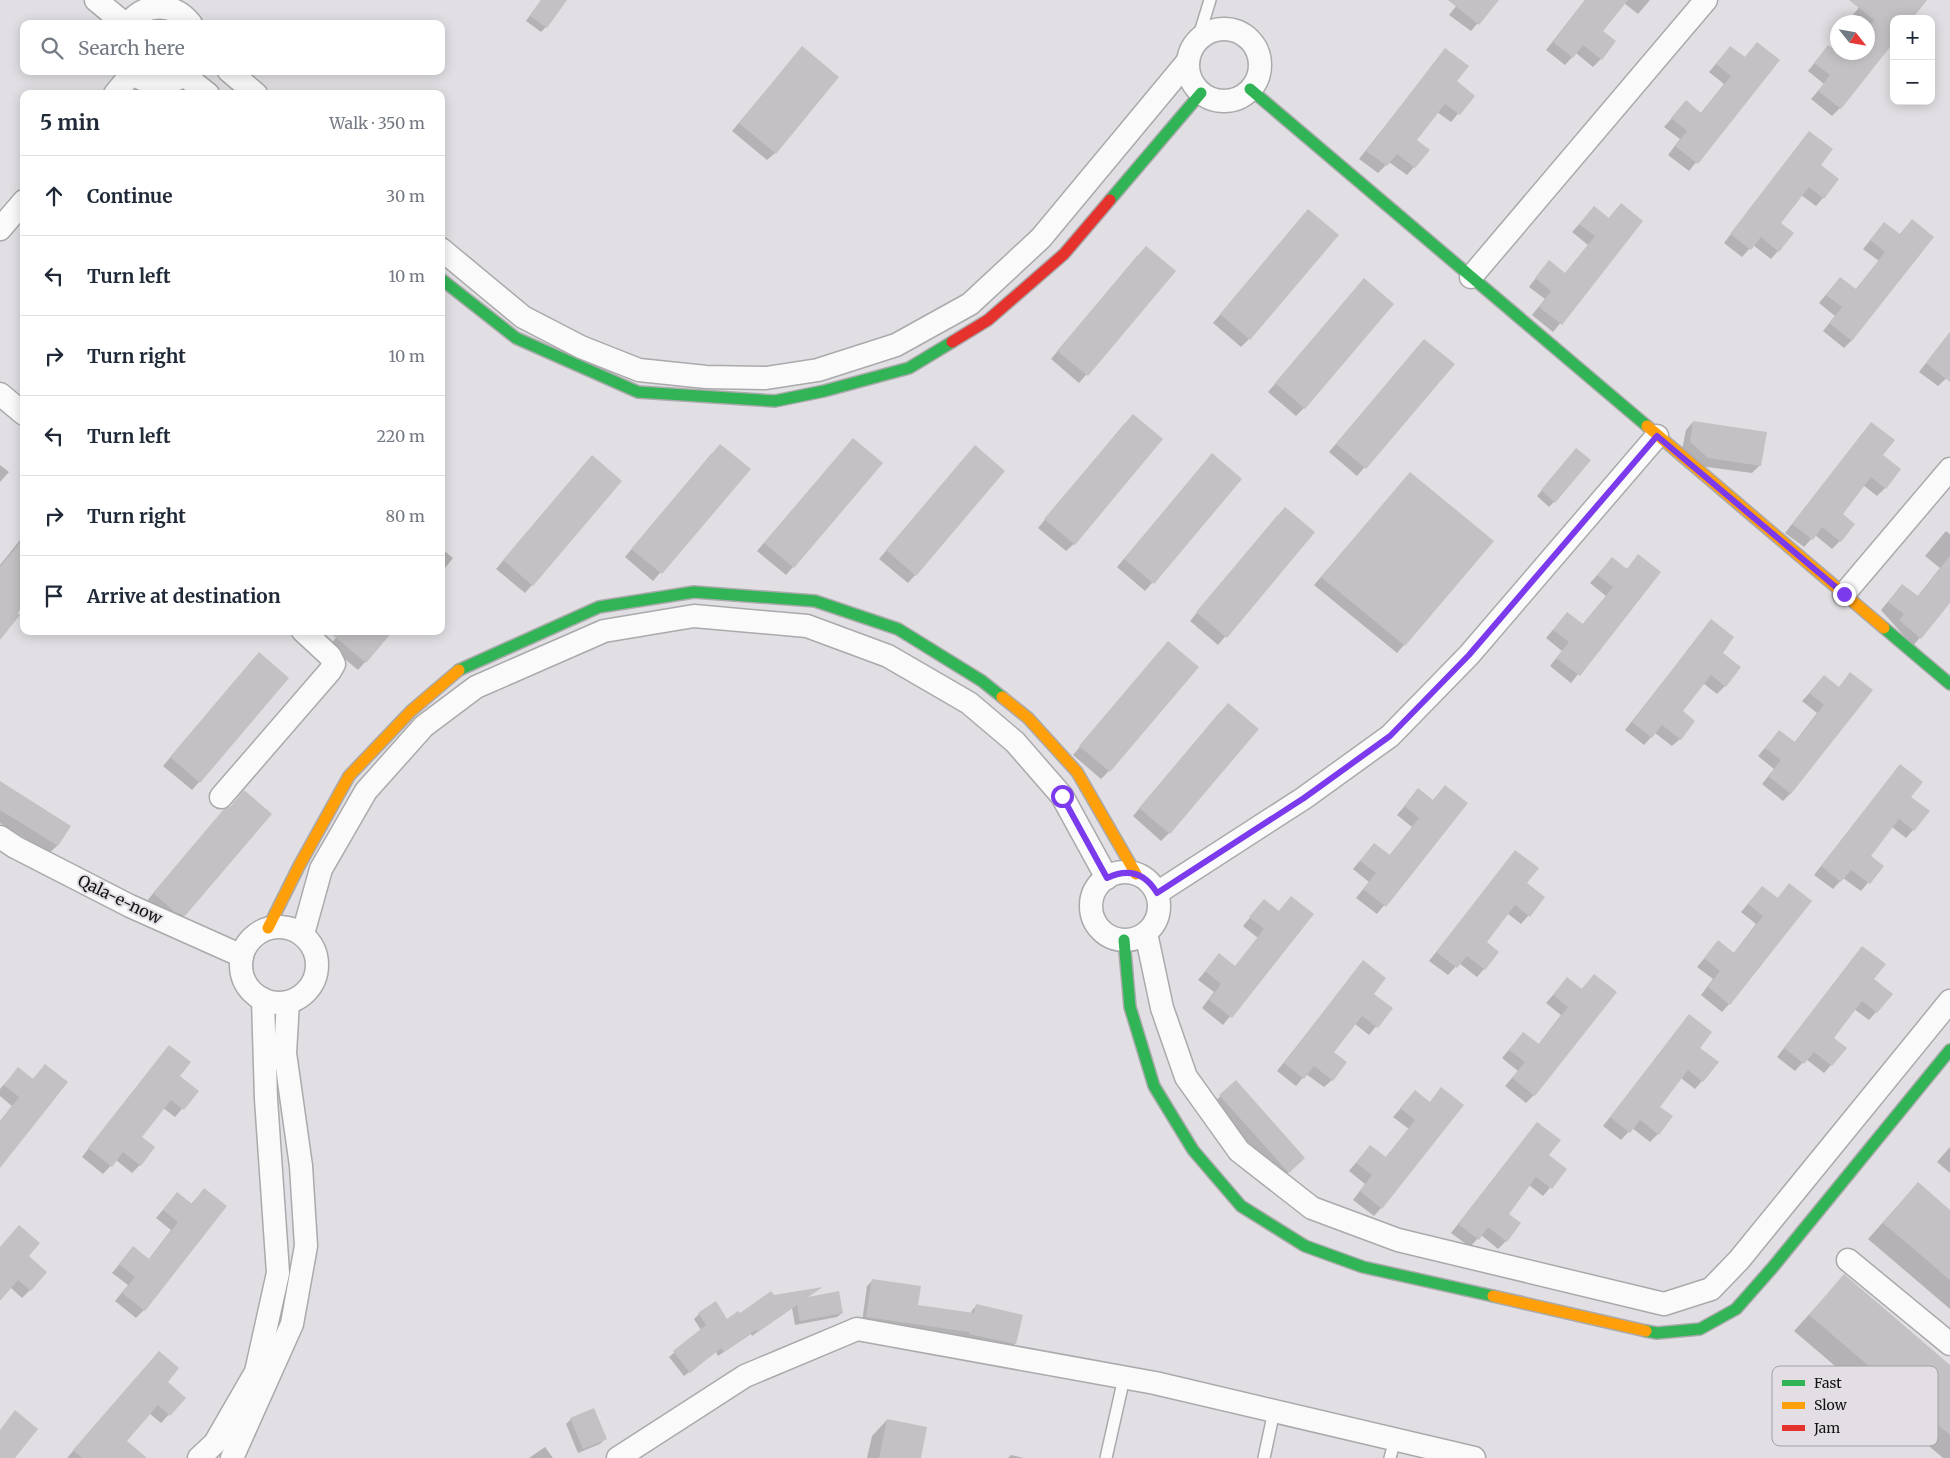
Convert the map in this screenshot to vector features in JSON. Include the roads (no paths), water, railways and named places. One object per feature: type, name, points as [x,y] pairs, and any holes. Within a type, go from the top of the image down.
[{"type":"street","points":[[96,0],[121,20]]},
{"type":"street","points":[[1471,277],[1706,0]]},
{"type":"street","points":[[130,20],[147,4],[171,9],[182,14],[187,20]]},
{"type":"street","points":[[1218,29],[1230,29],[1241,33],[1250,40],[1257,50],[1259,73],[1250,89],[1242,96],[1232,100],[1211,98],[1201,93],[1193,84],[1189,73],[1188,61],[1191,49],[1198,40],[1208,32],[1218,29]]},
{"type":"street","points":[[445,252],[523,317],[581,347],[640,370],[706,377],[766,378],[818,370],[896,345],[970,304],[1042,238],[1188,61]]},
{"type":"street","points":[[118,90],[130,75]]},
{"type":"street","points":[[136,75],[143,80],[156,84],[166,83],[181,75]]},
{"type":"street","points":[[187,75],[204,90]]},
{"type":"street","points":[[234,75],[251,90]]},
{"type":"street","points":[[1250,89],[1950,684]]},
{"type":"street","points":[[445,282],[516,338],[638,392],[775,401],[824,391],[909,368],[988,320],[1064,254],[1201,93]]},
{"type":"street","points":[[0,229],[20,206]]},
{"type":"street","points":[[0,394],[20,411]]},
{"type":"street","points":[[1157,893],[1304,798],[1390,736],[1469,655],[1657,436]]},
{"type":"street","points":[[1844,594],[1950,469]]},
{"type":"street","points":[[268,928],[299,866],[350,776],[411,711],[460,669],[599,607],[694,592],[815,601],[898,629],[982,681],[1028,718],[1077,772],[1136,874]]},
{"type":"street","points":[[303,934],[321,870],[366,791],[424,726],[476,687],[604,631],[694,616],[807,626],[888,656],[969,703],[1015,742],[1062,796],[1107,878]]},
{"type":"street","points":[[221,796],[330,671],[334,664],[330,656],[307,635]]},
{"type":"street","name":"Qala-e-now","points":[[0,837],[16,848],[130,906],[242,956]]},
{"type":"street","points":[[1126,872],[1136,874],[1152,884],[1157,893],[1158,915],[1154,925],[1136,939],[1124,940],[1104,933],[1097,925],[1093,916],[1094,894],[1099,885],[1107,878],[1116,874],[1126,872]]},
{"type":"street","points":[[280,926],[292,928],[303,934],[311,943],[316,954],[315,978],[309,989],[300,997],[288,1002],[275,1003],[263,999],[252,992],[244,981],[241,968],[242,956],[247,944],[256,934],[268,928],[280,926]]},
{"type":"street","points":[[1146,933],[1162,1008],[1186,1077],[1239,1151],[1312,1208],[1398,1240],[1664,1304],[1711,1289],[1739,1260],[1950,1001]]},
{"type":"street","points":[[1124,940],[1130,1007],[1154,1086],[1193,1150],[1241,1206],[1305,1246],[1364,1267],[1657,1333],[1700,1329],[1736,1310],[1950,1050]]},
{"type":"street","points":[[199,1458],[215,1442],[256,1372],[278,1273],[266,1099],[263,999]]},
{"type":"street","points":[[232,1458],[292,1324],[306,1246],[301,1166],[285,1054],[288,1002]]},
{"type":"street","points":[[1848,1260],[1950,1344]]},
{"type":"street","points":[[618,1458],[745,1376],[857,1329],[1155,1383],[1274,1411],[1392,1448],[1474,1458]]},
{"type":"lane","points":[[1198,40],[1210,0]]},
{"type":"lane","points":[[1106,1458],[1124,1378]]},
{"type":"lane","points":[[1264,1458],[1274,1411]]}]
